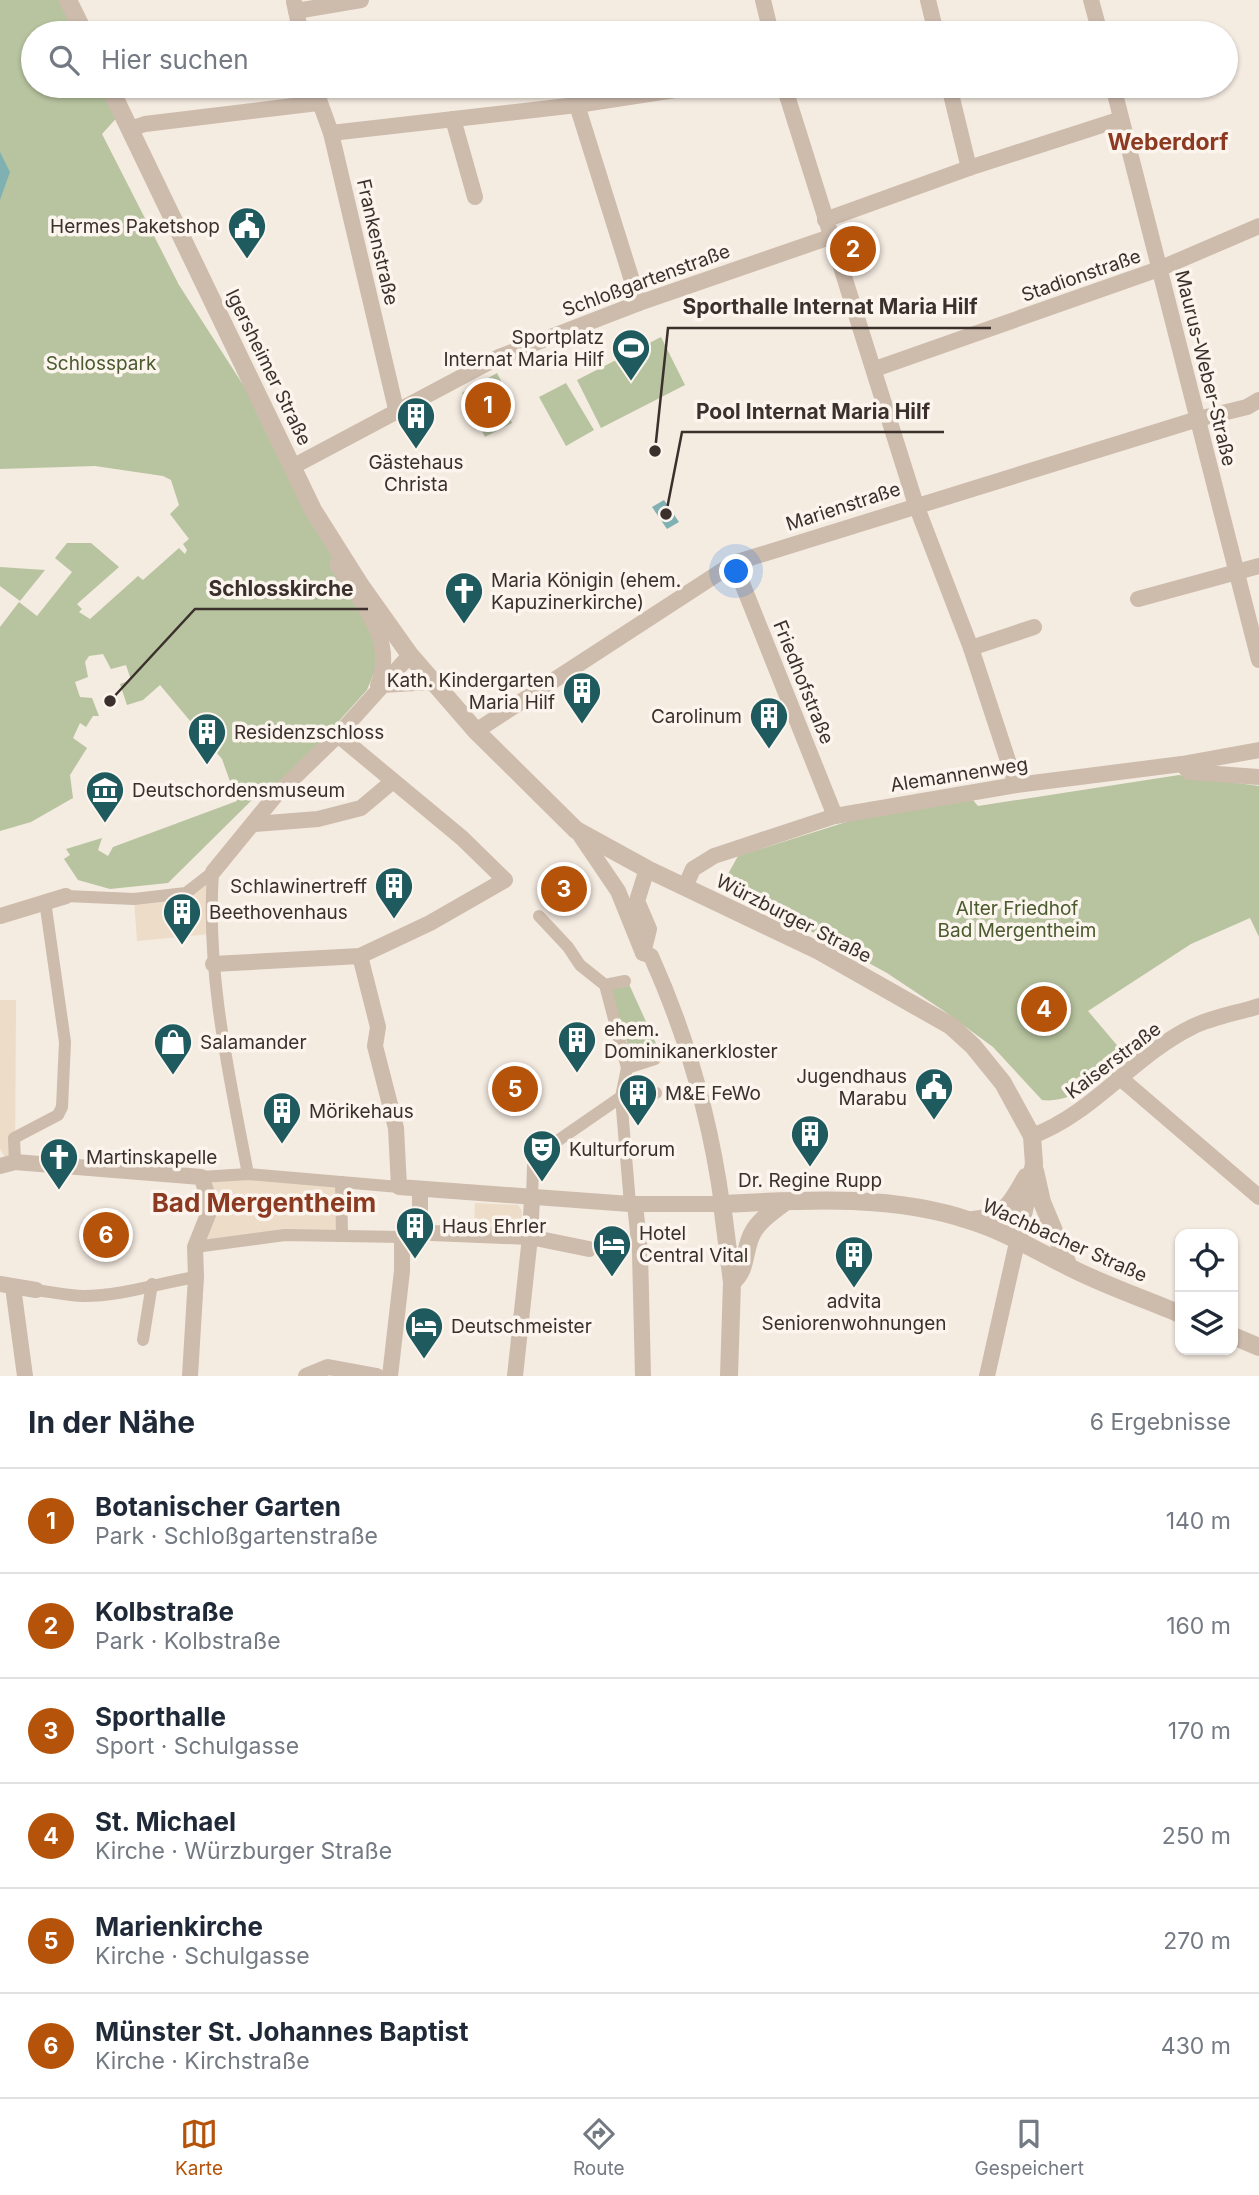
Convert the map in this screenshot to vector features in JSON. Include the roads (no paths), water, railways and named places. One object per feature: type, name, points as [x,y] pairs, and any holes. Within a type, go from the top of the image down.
[{"type":"street","points":[[68,0],[78,21]]},
{"type":"street","points":[[295,5],[361,0]]},
{"type":"street","points":[[763,0],[768,21]]},
{"type":"street","points":[[928,0],[931,21]]},
{"type":"street","points":[[1091,0],[1097,21]]},
{"type":"street","name":"Igersheimer Straße","points":[[116,98],[313,510],[360,586],[410,655]]},
{"type":"street","name":"Frankenstraße","points":[[317,98],[331,133],[396,409]]},
{"type":"street","points":[[331,133],[623,98]]},
{"type":"street","points":[[788,98],[916,505],[971,648],[1016,785]]},
{"type":"street","points":[[952,98],[969,168]]},
{"type":"street","name":"Maurus-Weber-Straße","points":[[1115,98],[1259,660]]},
{"type":"street","points":[[130,129],[145,124],[318,103]]},
{"type":"street","points":[[577,105],[639,303]]},
{"type":"street","points":[[453,119],[475,197]]},
{"type":"street","points":[[825,220],[969,168],[1121,119]]},
{"type":"street","name":"Stadionstraße","points":[[875,369],[1159,269],[1259,226]]},
{"type":"street","name":"Schloßgartenstraße","points":[[293,466],[396,409],[499,357],[639,303],[830,237]]},
{"type":"street","name":"Marienstraße","points":[[476,731],[734,563],[1198,419],[1247,407],[1259,400]]},
{"type":"street","points":[[313,510],[325,543],[367,609],[382,639],[385,656],[377,691]]},
{"type":"street","name":"Friedhofstraße","points":[[734,563],[835,816]]},
{"type":"street","points":[[1138,598],[1259,566]]},
{"type":"street","points":[[971,648],[1034,626]]},
{"type":"street","points":[[0,916],[66,896],[134,899],[186,893],[213,872],[255,824],[276,794],[338,735],[410,655]]},
{"type":"street","name":"Würzburger Straße","points":[[410,655],[476,731],[576,830],[647,869],[819,951],[951,1026],[973,1046],[1003,1083],[1032,1136],[1034,1164],[1018,1238]]},
{"type":"street","points":[[377,691],[432,682]]},
{"type":"street","points":[[212,964],[360,956],[430,923],[505,880],[462,838],[338,735]]},
{"type":"street","name":"Alemannenweg","points":[[685,887],[693,869],[713,856],[835,816],[1016,785],[1182,764],[1259,750]]},
{"type":"street","points":[[1182,764],[1189,772],[1259,778]]},
{"type":"street","points":[[255,824],[318,819],[361,808],[393,780]]},
{"type":"street","points":[[576,830],[618,891],[659,994],[671,1000],[700,1088],[713,1139],[732,1282],[729,1376]]},
{"type":"street","points":[[643,953],[649,929],[637,901],[647,869]]},
{"type":"street","points":[[213,872],[210,919],[212,964],[248,1174]]},
{"type":"street","points":[[45,901],[65,1042],[62,1107],[58,1115],[14,1138],[8,1164],[201,1177],[248,1174],[633,1204],[722,1204]]},
{"type":"street","points":[[539,916],[568,947],[580,965],[605,985],[627,1068],[621,1097],[640,1252],[643,1376]]},
{"type":"street","points":[[360,956],[378,1027],[375,1046],[396,1128],[398,1187]]},
{"type":"street","points":[[605,985],[625,981]]},
{"type":"street","name":"Kaiserstraße","points":[[1032,1136],[1056,1127],[1082,1110],[1119,1077],[1192,1027],[1259,1006]]},
{"type":"street","points":[[627,1068],[655,1059]]},
{"type":"street","points":[[1119,1077],[1259,1197]]},
{"type":"street","points":[[515,1376],[530,1237],[533,1166],[537,1155],[621,1097],[656,1093]]},
{"type":"street","points":[[1034,1164],[1042,1202],[1069,1267]]},
{"type":"street","points":[[970,1220],[998,1215],[1012,1202],[1034,1164]]},
{"type":"street","points":[[190,1376],[196,1277],[195,1247],[209,1212],[201,1177]]},
{"type":"street","points":[[341,1182],[342,1236]]},
{"type":"street","points":[[420,1189],[420,1220],[422,1226],[432,1233],[530,1237],[589,1249]]},
{"type":"street","points":[[732,1282],[741,1276],[751,1234],[761,1221],[785,1202]]},
{"type":"street","points":[[986,1376],[1018,1238],[1034,1221],[1042,1202]]},
{"type":"street","name":"Wachbacher Straße","points":[[722,1204],[884,1204],[970,1220],[1018,1238],[1069,1267],[1175,1312]]},
{"type":"street","points":[[195,1247],[257,1237],[402,1237],[420,1220]]},
{"type":"street","points":[[390,1376],[402,1271],[402,1237]]},
{"type":"street","points":[[25,1376],[7,1285],[83,1296],[126,1292],[152,1284],[196,1277]]},
{"type":"street","points":[[143,1340],[152,1284]]},
{"type":"street","points":[[1238,1338],[1259,1347]]},
{"type":"street","points":[[306,1376],[328,1367],[377,1376]]},
{"type":"water","points":[[0,152],[10,172],[0,200]]},
{"type":"water","points":[[664,500],[679,522],[667,529],[652,507]]},
{"type":"place","name":"Kolbstraße","points":[[853,249]]},
{"type":"place","name":"Hermes Paketshop","points":[[247,260]]},
{"type":"place","name":"Sportplatz Internat Maria Hilf","points":[[631,382]]},
{"type":"place","name":"Botanischer Garten","points":[[488,405]]},
{"type":"place","name":"Gästehaus Christa","points":[[416,450]]},
{"type":"place","name":"Sporthalle Internat Maria Hilf","points":[[655,451]]},
{"type":"place","name":"Pool Internat Maria Hilf","points":[[666,514]]},
{"type":"place","name":"Maria Königin (ehem. Kapuzinerkirche)","points":[[464,625]]},
{"type":"place","name":"Schlosskirche","points":[[110,701]]},
{"type":"place","name":"Kath. Kindergarten Maria Hilf","points":[[582,725]]},
{"type":"place","name":"Carolinum","points":[[769,750]]},
{"type":"place","name":"Residenzschloss","points":[[207,766]]},
{"type":"place","name":"Deutschordensmuseum","points":[[105,824]]},
{"type":"place","name":"Sporthalle","points":[[564,889]]},
{"type":"place","name":"Schlawinertreff","points":[[394,920]]},
{"type":"place","name":"Beethovenhaus","points":[[182,946]]},
{"type":"place","name":"St. Michael","points":[[1044,1009]]},
{"type":"place","name":"ehem. Dominikanerkloster","points":[[577,1074]]},
{"type":"place","name":"Salamander","points":[[173,1076]]},
{"type":"place","name":"Marienkirche","points":[[515,1089]]},
{"type":"place","name":"Jugendhaus Marabu","points":[[934,1121]]},
{"type":"place","name":"M&E FeWo","points":[[638,1127]]},
{"type":"place","name":"Mörikehaus","points":[[282,1145]]},
{"type":"place","name":"Dr. Regine Rupp","points":[[810,1168]]},
{"type":"place","name":"Kulturforum","points":[[542,1183]]},
{"type":"place","name":"Martinskapelle","points":[[59,1191]]},
{"type":"place","name":"Münster St. Johannes Baptist","points":[[106,1235]]},
{"type":"place","name":"Haus Ehrler","points":[[415,1260]]},
{"type":"place","name":"Hotel Central Vital","points":[[612,1278]]},
{"type":"place","name":"advita Seniorenwohnungen","points":[[854,1289]]},
{"type":"place","name":"Deutschmeister","points":[[424,1360]]},
{"type":"district","name":"Weberdorf","points":[[1168,142]]},
{"type":"district","name":"Bad Mergentheim","points":[[264,1203]]},
{"type":"park label","name":"Schlosspark","points":[[101,363]]},
{"type":"park label","name":"Alter Friedhof Bad Mergentheim","points":[[1017,919]]}]
